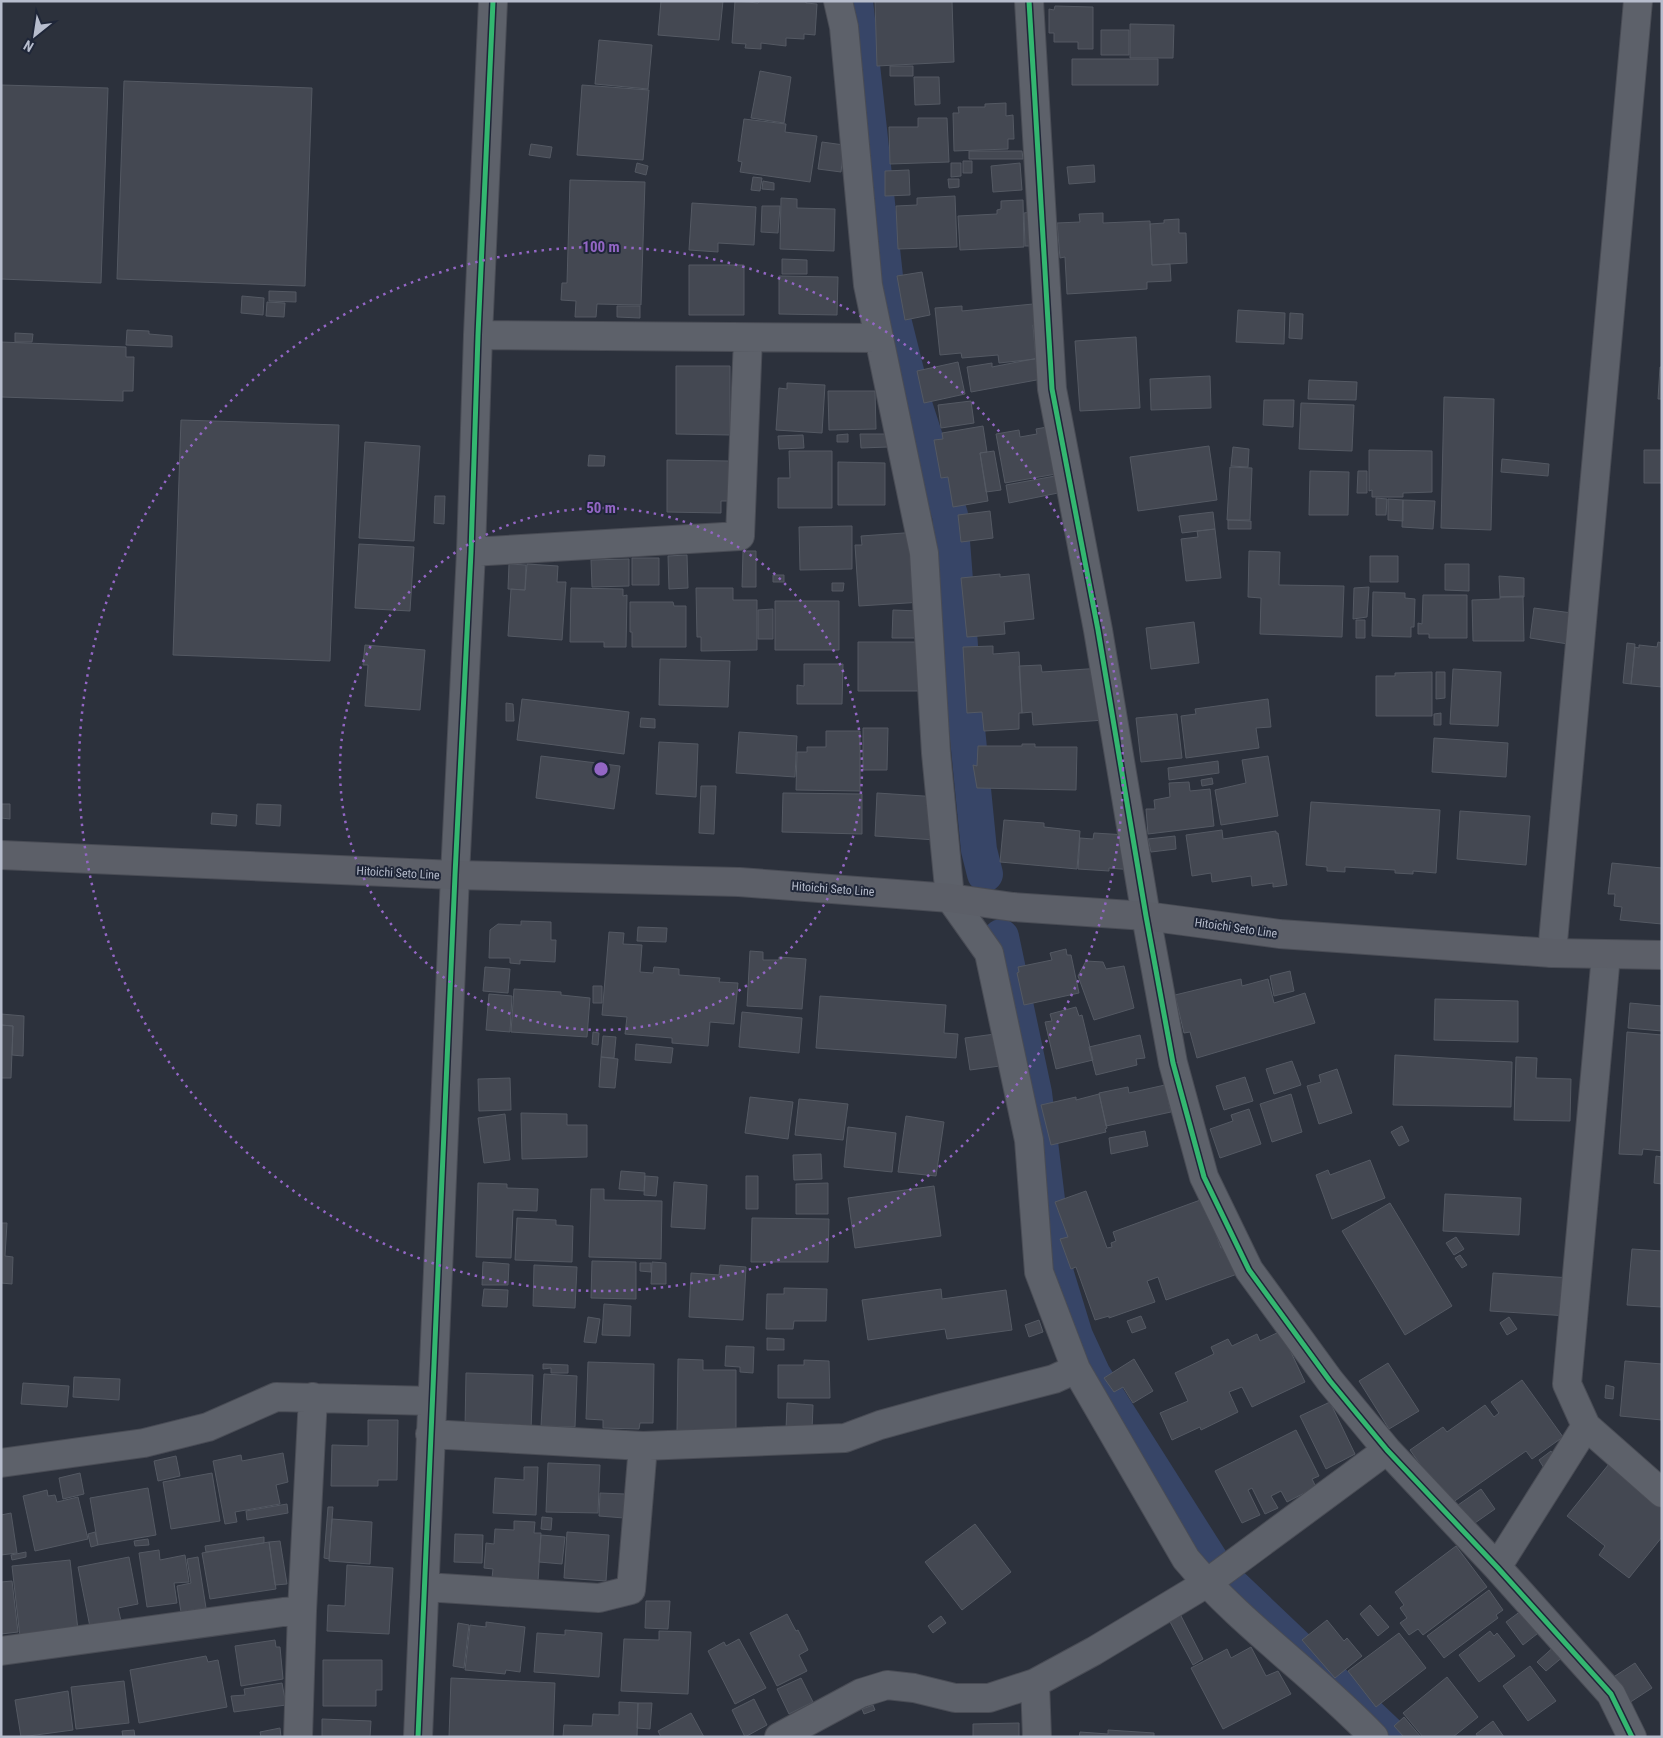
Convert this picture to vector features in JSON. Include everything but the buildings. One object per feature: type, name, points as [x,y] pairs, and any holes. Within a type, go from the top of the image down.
[{"type":"main road","name":"Hitoichi Seto Line","points":[[1,855],[455,875],[739,882],[950,898],[1013,907],[1146,916],[1280,934],[1552,953],[1662,955]]},
{"type":"street","points":[[418,1737],[426,1587],[430,1434],[455,875],[471,552],[478,335],[493,1]]},
{"type":"street","points":[[838,1],[844,27],[868,285],[924,553],[936,753],[950,898],[989,953],[1029,1140],[1039,1272],[1076,1369],[1186,1559],[1206,1583],[1260,1635],[1353,1714],[1374,1737]]},
{"type":"street","points":[[1029,1],[1052,390],[1098,630],[1146,916],[1173,1063],[1204,1177],[1250,1270],[1330,1381],[1388,1450],[1497,1567],[1611,1694],[1632,1737]]},
{"type":"street","points":[[1552,953],[1638,1]]},
{"type":"street","points":[[478,335],[878,338]]},
{"type":"street","points":[[471,552],[740,536],[748,338]]},
{"type":"street","points":[[1606,955],[1567,1384],[1586,1426],[1662,1493]]},
{"type":"street","points":[[430,1434],[644,1446],[845,1438],[880,1425],[1054,1379],[1076,1369]]},
{"type":"street","points":[[1,1463],[144,1443],[208,1427],[276,1397],[432,1401]]},
{"type":"street","points":[[298,1737],[302,1611],[313,1397]]},
{"type":"street","points":[[1497,1567],[1586,1426]]},
{"type":"street","points":[[426,1587],[600,1598],[632,1590],[644,1446]]},
{"type":"street","points":[[779,1737],[861,1693],[887,1685],[914,1688],[955,1698],[989,1698],[1035,1683],[1094,1651],[1206,1583],[1388,1450]]},
{"type":"street","points":[[1,1651],[302,1611]]},
{"type":"street","points":[[1035,1683],[1037,1737]]},
{"type":"waterway","points":[[855,1],[887,295],[915,407],[950,515],[964,698],[979,850],[985,874]]},
{"type":"waterway","points":[[1001,937],[1034,1093],[1056,1274],[1075,1336],[1093,1375],[1212,1563]]},
{"type":"waterway","points":[[1229,1583],[1391,1737]]},
{"type":"cycle path","points":[[418,1737],[455,875],[471,552],[478,335],[493,1]]},
{"type":"cycle path","points":[[1029,1],[1052,389],[1098,630],[1146,916],[1173,1063],[1204,1177],[1249,1270],[1330,1381],[1387,1450],[1497,1567],[1611,1694],[1632,1737]]}]
